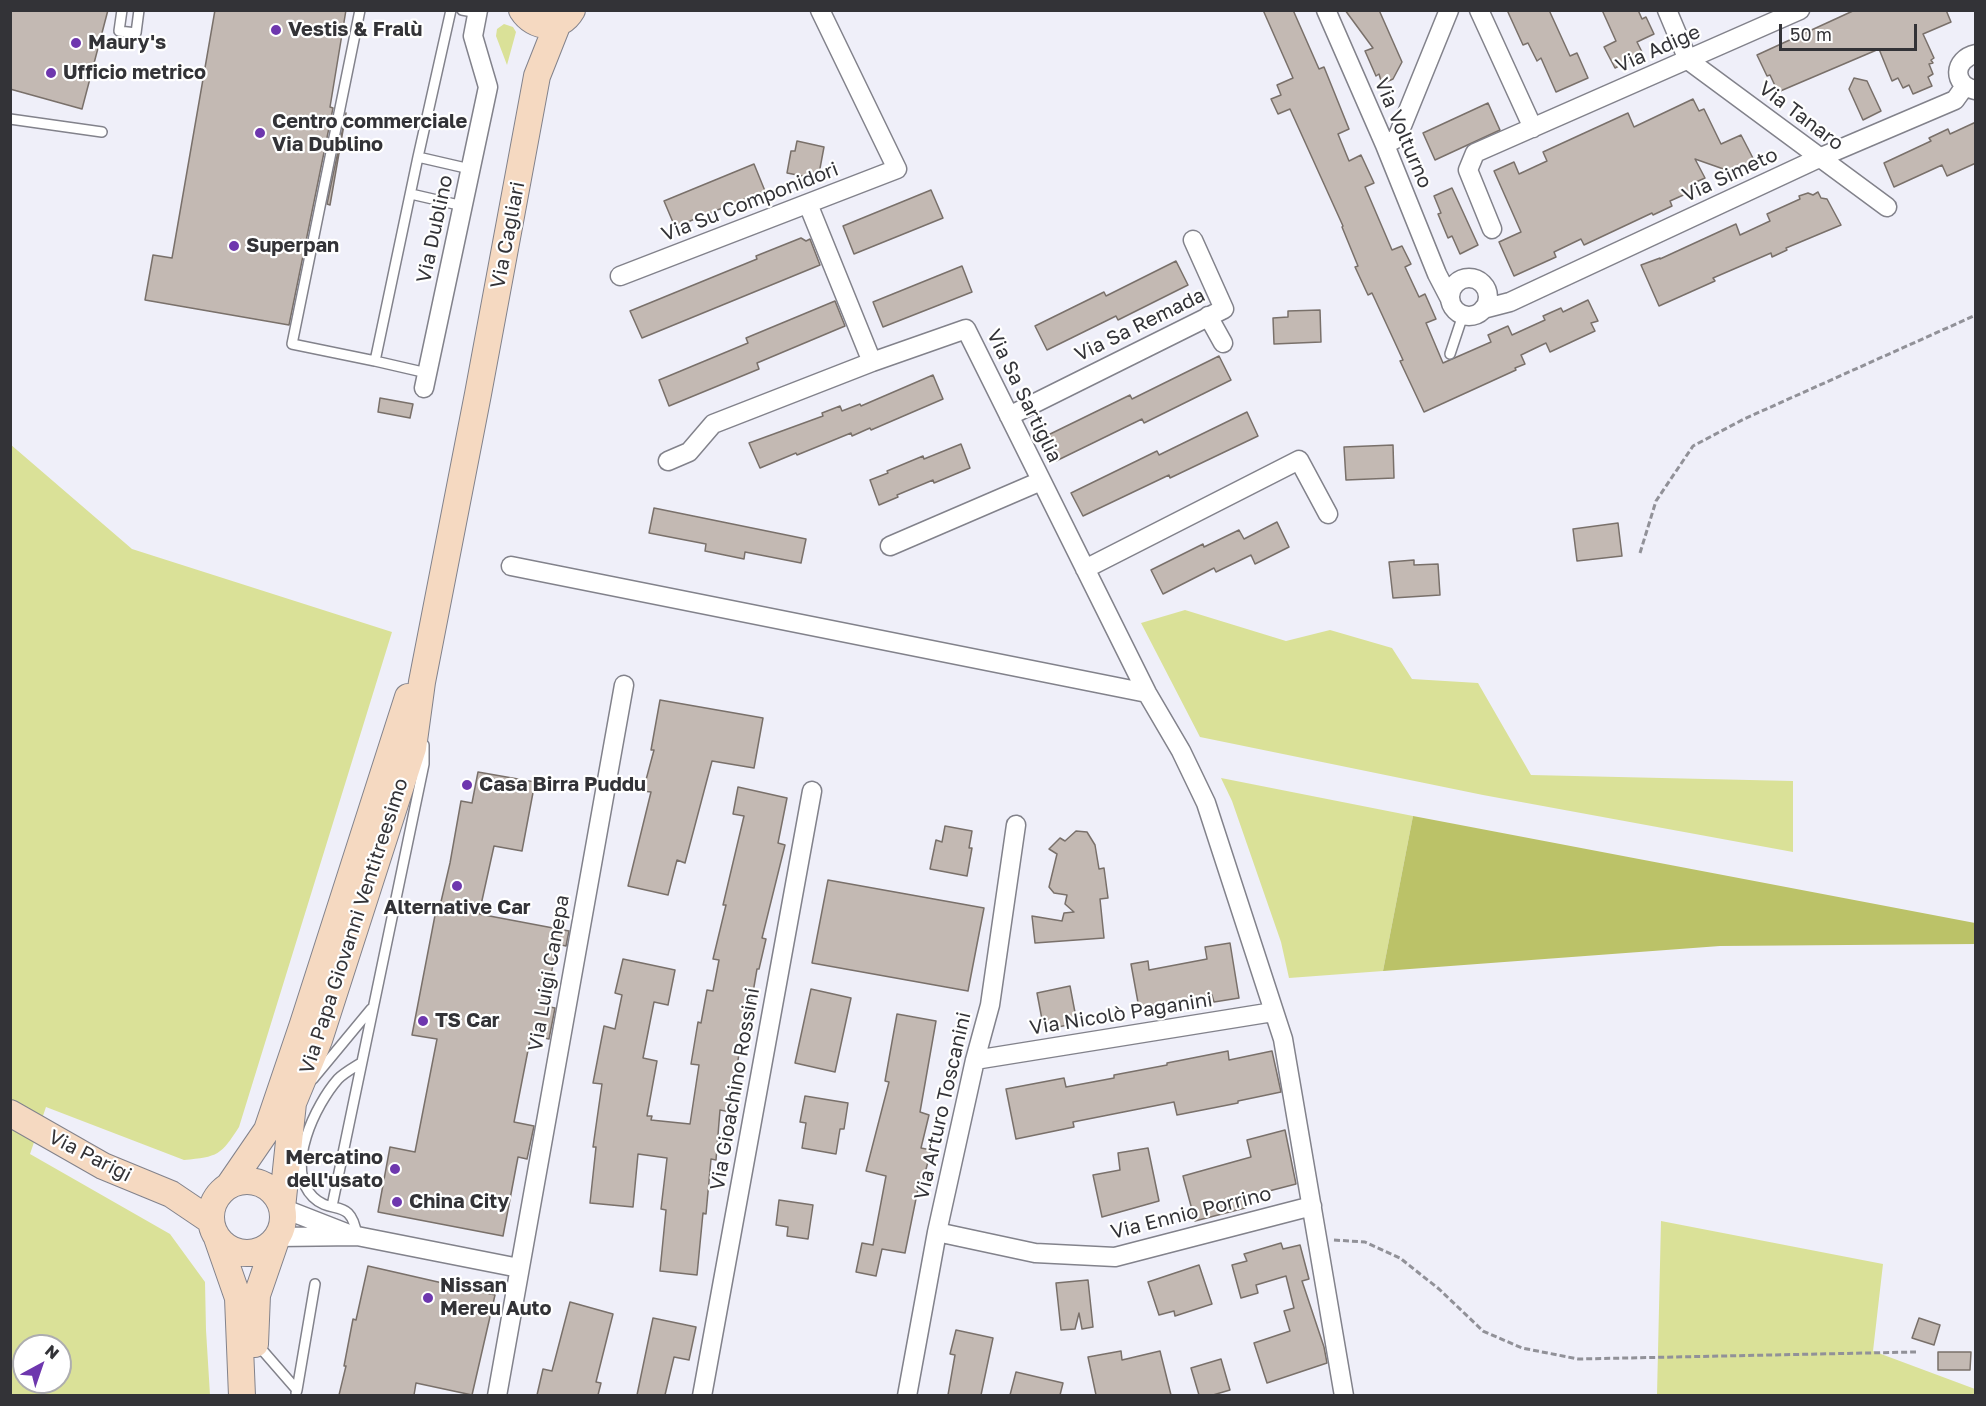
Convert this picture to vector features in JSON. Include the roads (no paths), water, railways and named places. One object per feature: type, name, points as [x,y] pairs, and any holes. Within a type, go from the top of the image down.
[{"type":"main road","name":"Via Cagliari","points":[[526,16],[544,26],[565,17]]},
{"type":"main road","name":"Via Cagliari","points":[[526,16],[537,76]]},
{"type":"main road","name":"Via Cagliari","points":[[446,558],[537,76],[565,17]]},
{"type":"main road","name":"Via Papa Giovanni Ventitreesimo","points":[[255,1395],[256,1295],[283,1220],[282,1208],[293,1103],[319,1040],[413,748],[422,682],[446,558]]},
{"type":"main road","name":"Via Papa Giovanni Ventitreesimo","points":[[213,1228],[212,1208],[267,1130],[406,701],[430,644]]},
{"type":"main road","name":"Via Parigi","points":[[10,1113],[103,1166],[171,1194],[213,1228]]},
{"type":"main road","points":[[224,1190],[240,1181],[250,1180],[261,1183],[278,1198],[282,1208]]},
{"type":"main road","name":"Via Parigi","points":[[171,1194],[224,1190]]},
{"type":"main road","points":[[213,1228],[224,1244],[246,1253],[268,1246],[277,1237]]},
{"type":"main road","points":[[213,1228],[238,1298],[242,1395]]},
{"type":"street","name":"Via Su Componidori","points":[[620,276],[897,169],[820,10]]},
{"type":"street","name":"Via Volturno","points":[[1326,10],[1385,145],[1437,274],[1450,299]]},
{"type":"street","points":[[1385,145],[1397,138],[1449,10]]},
{"type":"street","points":[[1479,10],[1533,128]]},
{"type":"street","points":[[1667,10],[1689,60]]},
{"type":"street","name":"Via Adige","points":[[1492,229],[1468,170],[1475,153],[1800,10]]},
{"type":"street","name":"Via Dublino","points":[[426,380],[488,87],[473,36],[473,11]]},
{"type":"street","points":[[1970,88],[1960,80],[1959,66],[1962,60],[1969,55],[1976,54]]},
{"type":"street","name":"Via Tanaro","points":[[1689,60],[1887,207]]},
{"type":"street","name":"Via Simeto","points":[[1483,309],[1510,302],[1820,158],[1955,100],[1970,88]]},
{"type":"street","points":[[668,461],[689,452],[713,424],[872,362],[808,204]]},
{"type":"street","name":"Via Sa Remada","points":[[1009,416],[1224,309],[1193,240]]},
{"type":"street","points":[[1437,274],[1460,280],[1474,279],[1485,289],[1510,302]]},
{"type":"street","points":[[1460,280],[1454,285],[1450,299],[1457,312],[1463,315],[1470,316],[1483,309],[1487,303],[1485,289]]},
{"type":"street","points":[[1208,316],[1222,343]]},
{"type":"street","name":"Via Sa Sartiglia","points":[[872,362],[966,329],[1147,693],[1181,751],[1206,802],[1282,1039],[1344,1395]]},
{"type":"street","points":[[1085,569],[1299,460],[1328,514]]},
{"type":"street","points":[[890,546],[1041,481]]},
{"type":"street","points":[[511,566],[1147,693]]},
{"type":"street","name":"Via Luigi Canepa","points":[[497,1395],[624,685]]},
{"type":"street","name":"Via Gioachino Rossini","points":[[702,1395],[812,791]]},
{"type":"street","name":"Via Arturo Toscanini","points":[[907,1395],[937,1232],[975,1060],[990,1005],[1016,825]]},
{"type":"street","name":"Via Nicolò Paganini","points":[[975,1060],[1273,1012]]},
{"type":"street","name":"Via Ennio Porrino","points":[[937,1232],[1035,1253],[1115,1257],[1312,1206]]},
{"type":"street","points":[[282,1208],[355,1236],[519,1268]]},
{"type":"street","points":[[277,1237],[355,1236]]},
{"type":"lane","points":[[122,10],[119,31],[136,33],[138,10]]},
{"type":"lane","points":[[360,10],[292,344],[375,361],[426,380]]},
{"type":"lane","points":[[375,361],[451,10]]},
{"type":"lane","points":[[10,119],[102,132]]},
{"type":"lane","points":[[418,157],[470,170]]},
{"type":"lane","points":[[411,194],[463,206]]},
{"type":"lane","points":[[1450,354],[1463,315]]},
{"type":"lane","points":[[332,1206],[424,764],[422,682]]},
{"type":"lane","points":[[293,1103],[373,1007]]},
{"type":"lane","points":[[355,1236],[355,1222],[352,1216],[319,1202],[307,1189],[301,1173],[302,1155],[318,1107],[338,1080],[361,1063]]},
{"type":"lane","points":[[296,1393],[315,1284]]},
{"type":"lane","points":[[255,1342],[296,1393]]},
{"type":"place","name":"Vestis & Fralù","points":[[276,30]]},
{"type":"place","name":"Maury's","points":[[76,43]]},
{"type":"place","name":"Ufficio metrico","points":[[51,73]]},
{"type":"place","name":"Centro commerciale Via Dublino","points":[[260,133]]},
{"type":"place","name":"Superpan","points":[[234,246]]},
{"type":"place","name":"Casa Birra Puddu","points":[[467,785]]},
{"type":"place","name":"Alternative Car","points":[[457,886]]},
{"type":"place","name":"TS Car","points":[[423,1021]]},
{"type":"place","name":"Mercatino dell'usato","points":[[395,1169]]},
{"type":"place","name":"China City","points":[[397,1202]]},
{"type":"place","name":"Nissan Mereu Auto","points":[[428,1298]]}]
